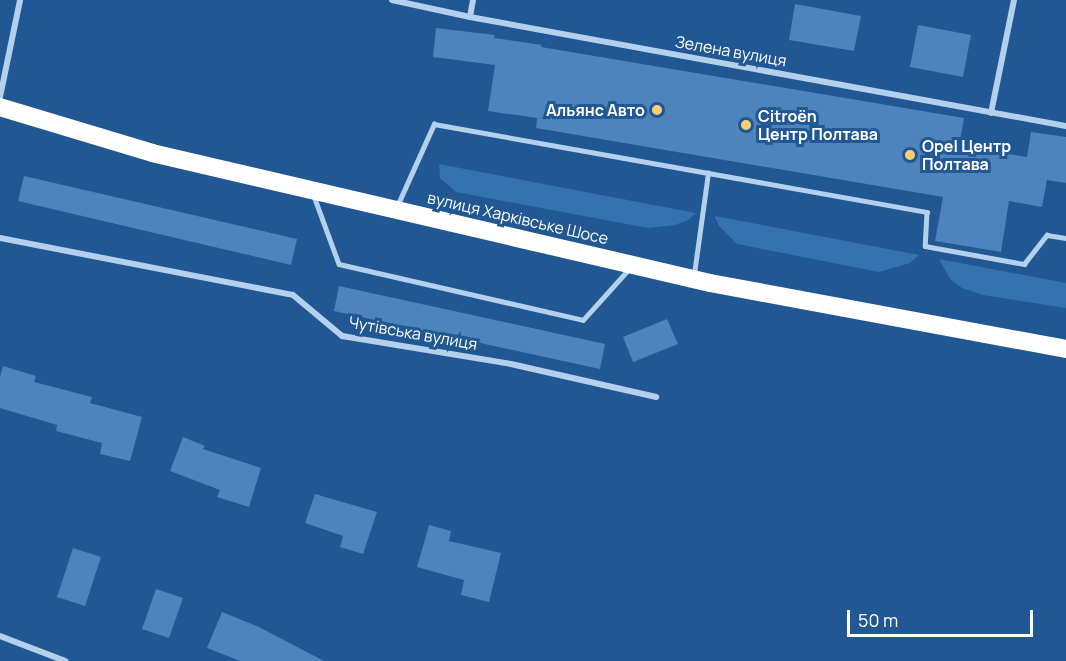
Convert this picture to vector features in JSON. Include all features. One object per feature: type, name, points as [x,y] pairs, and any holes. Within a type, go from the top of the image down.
[{"type":"highway","name":"вулиця Харківське Шосе","points":[[0,107],[152,153],[693,279],[1066,350]]},
{"type":"street","points":[[0,97],[20,0]]},
{"type":"street","name":"Зелена вулиця","points":[[392,0],[470,17],[1066,126]]},
{"type":"street","points":[[470,17],[473,0]]},
{"type":"street","points":[[991,113],[1014,0]]},
{"type":"street","name":"Чутівська вулиця","points":[[0,238],[293,295],[342,336],[511,364],[656,398]]},
{"type":"street","points":[[0,636],[66,661]]},
{"type":"lane","points":[[395,210],[434,124],[927,212],[925,246],[1024,264],[1047,235],[1066,238]]},
{"type":"lane","points":[[693,279],[708,173]]},
{"type":"lane","points":[[312,190],[339,264],[583,320],[633,265]]},
{"type":"shaded area","points":[[439,164],[696,213],[688,220],[675,225],[648,228],[456,192],[440,178]]},
{"type":"shaded area","points":[[715,216],[919,255],[910,263],[879,272],[737,244],[719,226]]},
{"type":"shaded area","points":[[939,259],[1066,283],[1066,308],[983,295],[962,288],[950,279]]},
{"type":"building","points":[[795,4],[861,16],[854,51],[789,40]]},
{"type":"building","points":[[918,25],[971,35],[963,77],[910,67]]},
{"type":"building","points":[[436,28],[495,35],[494,38],[542,45],[541,47],[964,118],[959,146],[1027,157],[1031,132],[1066,137],[1066,183],[1047,180],[1042,207],[1009,201],[1001,252],[935,241],[943,197],[536,128],[537,118],[488,111],[495,65],[433,57]]},
{"type":"building","points":[[24,176],[297,239],[291,265],[18,201]]},
{"type":"building","points":[[339,286],[605,344],[600,369],[334,311]]},
{"type":"building","points":[[667,319],[678,344],[633,362],[623,337]]},
{"type":"building","points":[[3,366],[36,376],[34,382],[92,397],[90,403],[142,417],[130,461],[100,454],[102,443],[56,431],[57,425],[0,408],[0,377]]},
{"type":"building","points":[[183,437],[205,446],[203,449],[261,468],[249,507],[217,497],[220,490],[170,471]]},
{"type":"building","points":[[315,494],[377,512],[363,554],[340,547],[343,536],[305,523]]},
{"type":"building","points":[[429,525],[451,531],[449,541],[501,553],[489,602],[461,595],[464,580],[417,567]]},
{"type":"building","points":[[73,548],[101,557],[85,606],[57,597]]},
{"type":"building","points":[[156,589],[183,598],[169,638],[142,629]]},
{"type":"building","points":[[222,612],[259,627],[324,661],[240,661],[207,648]]},
{"type":"place","name":"Альянс Авто","points":[[657,110]]},
{"type":"place","name":"Citroën Центр Полтава","points":[[746,125]]},
{"type":"place","name":"Opel Центр Полтава","points":[[910,155]]}]
